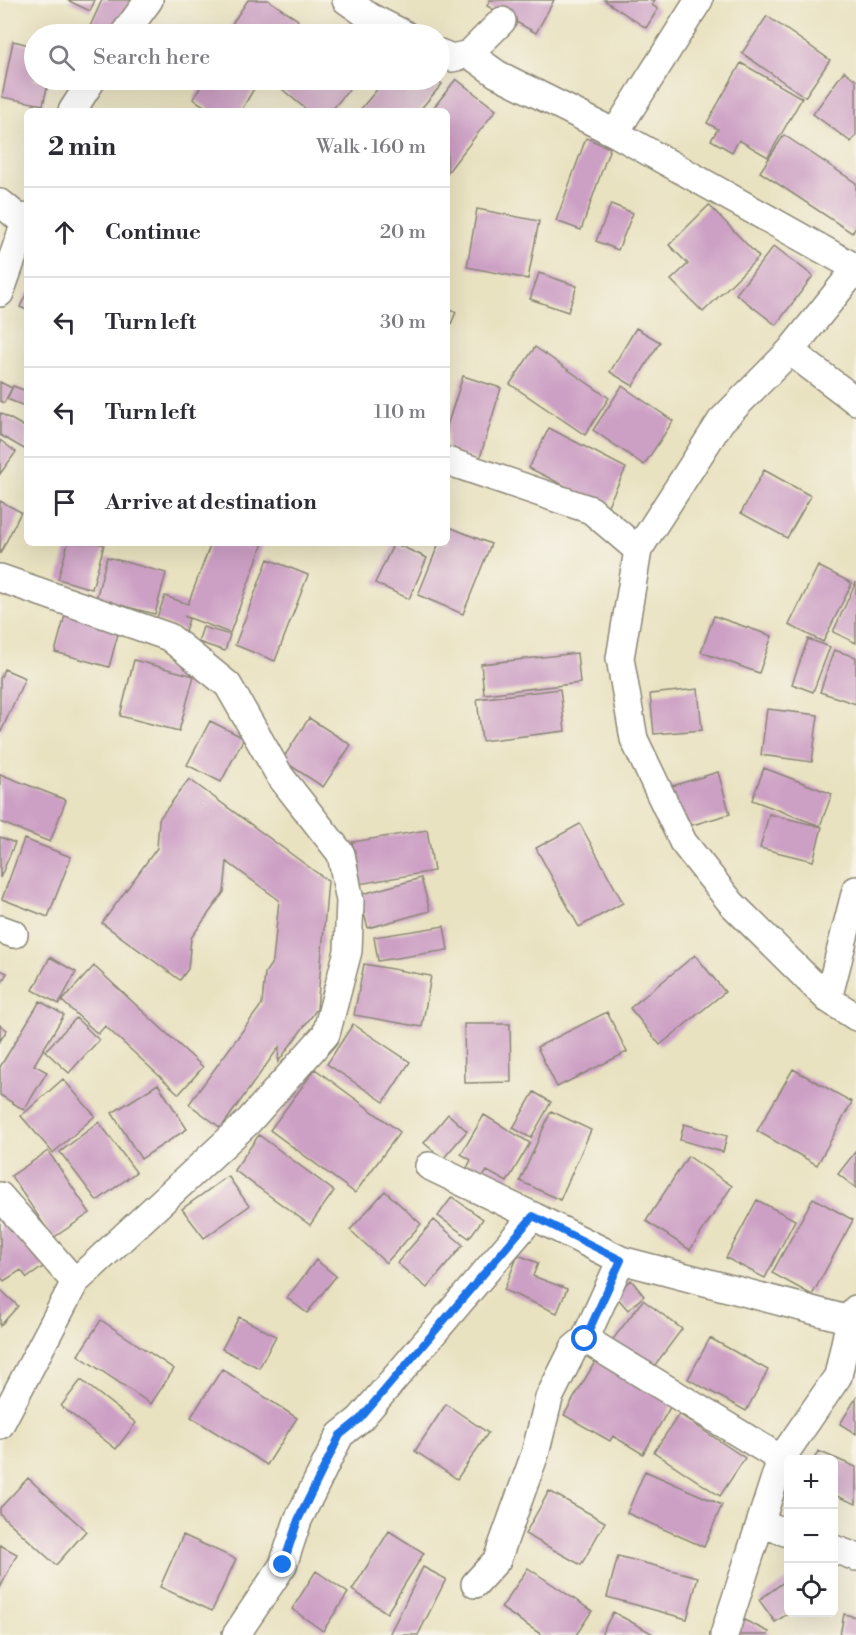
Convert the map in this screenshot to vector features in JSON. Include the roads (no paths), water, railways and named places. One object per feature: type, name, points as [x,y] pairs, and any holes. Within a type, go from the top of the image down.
[{"type":"street","points":[[131,24],[149,0]]},
{"type":"street","points":[[345,0],[385,24]]},
{"type":"street","points":[[615,133],[699,0]]},
{"type":"street","points":[[450,57],[469,54],[502,21]]},
{"type":"street","points":[[469,54],[497,74],[615,133],[856,269],[790,351],[722,422],[638,550],[620,658],[634,739],[683,842],[732,904],[828,999],[856,1017]]},
{"type":"street","points":[[74,108],[86,90]]},
{"type":"street","points":[[0,203],[24,220]]},
{"type":"street","points":[[0,293],[24,227]]},
{"type":"street","points":[[790,351],[856,401]]},
{"type":"street","points":[[450,462],[591,510],[638,550]]},
{"type":"street","points":[[0,578],[169,637],[228,685],[280,776],[341,854],[350,901],[348,951],[326,1034],[248,1122],[75,1282],[0,1425]]},
{"type":"street","points":[[828,999],[856,890]]},
{"type":"street","points":[[429,1166],[621,1260],[853,1315],[838,1376],[781,1459],[724,1635]]},
{"type":"street","points":[[0,1196],[75,1282]]},
{"type":"street","points":[[236,1635],[283,1565],[298,1520],[340,1435],[360,1419],[533,1216]]},
{"type":"street","points":[[475,1584],[497,1560],[535,1454],[549,1398],[574,1348],[585,1339],[621,1260]]},
{"type":"street","points":[[585,1339],[781,1459]]},
{"type":"street","points":[[760,1523],[784,1531]]},
{"type":"street","points":[[838,1550],[856,1557]]}]
